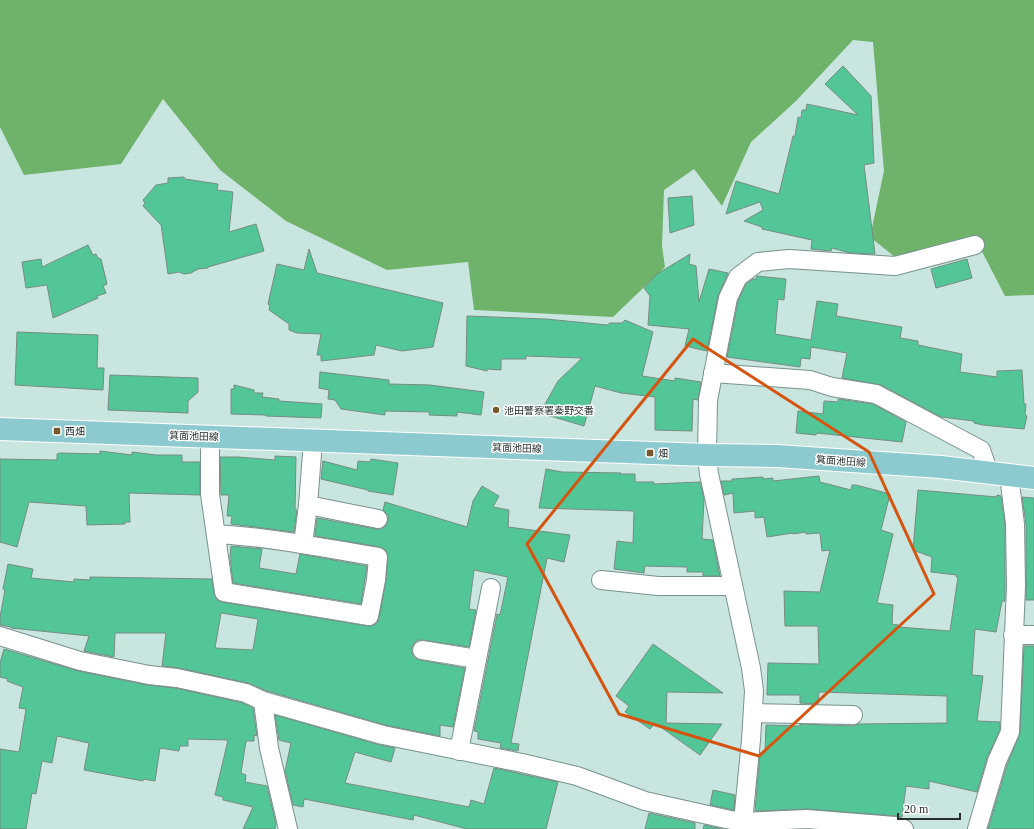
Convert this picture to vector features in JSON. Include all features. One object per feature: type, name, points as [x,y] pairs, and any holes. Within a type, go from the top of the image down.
[{"type":"main road","name":"箕面池田線","points":[[0,429],[707,455],[777,456],[941,467],[1034,478]]},
{"type":"street","points":[[730,823],[753,713],[754,691],[751,668],[734,586],[709,474],[707,455],[708,400],[728,298],[738,277],[758,262],[789,258],[895,266],[975,245]]},
{"type":"street","points":[[713,373],[810,380],[832,387],[876,394],[981,450],[999,474],[1015,524],[1016,586],[1010,732],[997,761],[977,829]]},
{"type":"street","points":[[210,437],[210,494],[224,592],[369,616],[376,580],[378,558],[303,544],[216,534]]},
{"type":"street","points":[[303,544],[308,505],[313,441]]},
{"type":"street","points":[[308,505],[378,519]]},
{"type":"street","points":[[601,580],[658,586],[734,586]]},
{"type":"street","points":[[459,751],[491,588]]},
{"type":"street","points":[[1013,634],[1034,635]]},
{"type":"street","points":[[0,636],[80,661],[149,675],[177,678],[246,693],[263,701],[383,736],[522,763],[577,776],[646,801],[730,823],[807,819],[895,826],[904,829]]},
{"type":"street","points":[[422,650],[477,659]]},
{"type":"street","points":[[263,701],[269,748],[288,829]]},
{"type":"street","points":[[753,713],[853,715]]},
{"type":"highlighted area","points":[[693,339],[869,452],[934,594],[759,756],[619,714],[527,544]]},
{"type":"green space","points":[[0,0],[1034,0],[1034,295],[1005,296],[975,238],[895,257],[870,237],[884,171],[873,42],[853,40],[796,101],[751,142],[722,206],[694,169],[664,190],[662,246],[665,267],[613,317],[474,310],[468,262],[387,270],[286,221],[220,170],[163,99],[121,164],[24,175],[0,127]]},
{"type":"building","points":[[843,66],[871,96],[874,163],[864,165],[875,254],[850,253],[832,248],[831,251],[811,249],[812,240],[762,229],[762,227],[744,221],[763,210],[760,202],[726,214],[736,181],[779,194],[793,136],[795,136],[798,117],[801,118],[802,110],[806,110],[807,104],[858,115],[825,84]]},
{"type":"building","points":[[184,177],[185,179],[218,184],[217,190],[233,192],[229,232],[256,224],[264,251],[208,268],[198,269],[191,273],[184,274],[179,272],[168,274],[161,224],[143,206],[145,203],[143,200],[156,185],[168,183],[168,178]]},
{"type":"building","points":[[692,196],[694,225],[670,233],[668,198]]},
{"type":"building","points":[[88,245],[93,255],[96,254],[98,258],[101,259],[107,284],[103,286],[106,293],[53,318],[47,285],[26,288],[22,262],[41,259],[42,267]]},
{"type":"building","points":[[309,249],[317,273],[443,303],[433,347],[402,351],[376,345],[374,355],[321,361],[321,355],[317,355],[321,334],[297,333],[289,330],[289,324],[269,310],[270,306],[268,304],[277,264],[304,270]]},
{"type":"building","points":[[690,254],[689,264],[696,266],[699,302],[709,269],[728,273],[718,296],[707,351],[685,346],[689,329],[648,325],[650,296],[644,288],[657,274]]},
{"type":"building","points":[[967,259],[972,278],[936,288],[931,269]]},
{"type":"building","points":[[757,276],[786,279],[784,300],[778,299],[775,334],[811,340],[817,301],[838,304],[836,316],[902,327],[900,338],[918,341],[918,345],[962,354],[960,372],[997,377],[997,371],[1022,370],[1024,404],[1026,404],[1025,415],[1027,416],[1024,429],[983,425],[974,423],[974,421],[941,417],[881,385],[842,378],[847,353],[811,347],[810,359],[801,358],[800,367],[727,357],[738,301],[746,284],[753,279],[756,279]]},
{"type":"building","points":[[467,316],[546,319],[607,325],[610,323],[622,323],[625,320],[653,332],[642,376],[675,381],[675,378],[701,382],[698,400],[693,399],[692,431],[655,430],[655,397],[621,393],[595,386],[584,426],[540,413],[558,381],[582,358],[526,356],[526,359],[501,359],[501,370],[487,369],[487,371],[466,366]]},
{"type":"building","points":[[17,332],[98,335],[97,368],[104,368],[103,390],[15,385]]},
{"type":"building","points":[[320,372],[389,380],[389,384],[430,385],[484,392],[481,415],[457,412],[457,416],[429,415],[430,412],[385,411],[385,415],[341,409],[335,400],[328,399],[329,390],[319,388]]},
{"type":"building","points":[[110,375],[198,378],[198,392],[188,401],[188,413],[108,410]]},
{"type":"building","points":[[234,385],[254,390],[254,393],[263,393],[262,397],[279,399],[279,401],[322,404],[321,418],[231,414],[231,389],[234,389]]},
{"type":"building","points":[[838,399],[873,404],[906,422],[902,442],[817,433],[816,435],[796,433],[798,411],[823,414],[824,401],[838,402]]},
{"type":"building","points":[[100,451],[132,455],[132,452],[156,455],[182,455],[182,462],[200,462],[200,495],[129,493],[130,522],[125,522],[125,524],[87,525],[86,506],[29,502],[17,547],[0,542],[0,459],[57,460],[57,454],[60,453],[100,454]]},
{"type":"building","points":[[275,456],[296,457],[295,510],[297,510],[294,532],[231,524],[232,516],[227,516],[229,495],[221,495],[220,457],[275,460]]},
{"type":"building","points":[[371,459],[398,463],[393,495],[368,491],[321,479],[323,461],[357,470],[358,461],[370,462]]},
{"type":"building","points":[[546,469],[562,472],[635,474],[635,482],[654,482],[653,484],[700,482],[704,499],[702,539],[713,540],[720,576],[703,576],[703,572],[687,572],[687,567],[645,566],[644,573],[614,569],[617,541],[633,543],[634,511],[539,508]]},
{"type":"building","points":[[819,476],[820,482],[851,490],[852,485],[856,485],[890,494],[881,530],[893,534],[877,603],[893,605],[892,624],[898,625],[898,627],[950,631],[958,577],[956,577],[957,575],[931,572],[932,557],[913,550],[918,490],[997,497],[997,495],[1001,496],[1005,525],[1005,601],[1002,601],[996,632],[975,629],[972,675],[983,676],[977,721],[1000,722],[1000,730],[987,758],[977,792],[929,781],[929,789],[906,786],[902,817],[808,809],[755,811],[760,753],[765,753],[766,725],[800,726],[800,724],[853,726],[859,724],[947,723],[947,696],[819,692],[818,704],[800,703],[800,695],[767,695],[768,663],[819,664],[818,626],[785,626],[784,591],[820,592],[830,550],[822,551],[820,533],[806,534],[806,532],[767,537],[764,517],[755,518],[755,511],[734,513],[733,493],[724,495],[721,481],[763,477],[763,479],[773,478],[773,481]]},
{"type":"building","points":[[482,486],[499,496],[493,507],[509,510],[508,527],[570,535],[564,562],[547,558],[511,743],[519,744],[518,751],[500,748],[501,743],[478,739],[478,732],[474,731],[497,614],[500,615],[508,577],[474,570],[469,609],[476,610],[469,647],[423,640],[418,640],[414,643],[412,654],[415,658],[465,668],[453,727],[440,725],[440,736],[385,725],[267,691],[248,683],[179,668],[162,666],[166,633],[115,633],[114,657],[84,651],[89,636],[11,628],[0,625],[5,590],[3,589],[8,564],[33,569],[31,578],[74,582],[74,579],[90,580],[90,577],[212,579],[214,594],[217,600],[222,602],[372,626],[377,623],[379,618],[386,581],[388,558],[387,552],[380,547],[315,536],[317,518],[381,529],[386,526],[388,521],[388,515],[383,510],[385,502],[467,527],[473,501]],"holes":[[[221,613],[258,619],[253,650],[215,648]]]},
{"type":"building","points":[[1022,497],[1034,498],[1034,600],[1026,600],[1026,524]]},
{"type":"building","points":[[231,546],[262,549],[259,568],[296,574],[300,554],[367,566],[361,604],[233,583],[230,557]]},
{"type":"building","points":[[653,644],[723,693],[667,692],[666,723],[722,724],[700,755],[655,723],[650,729],[625,712],[629,706],[616,696]]},
{"type":"building","points":[[1024,646],[1034,646],[1034,829],[988,829],[1007,765],[1020,733]]},
{"type":"building","points":[[4,649],[78,671],[147,685],[175,688],[243,703],[253,708],[257,736],[254,735],[254,741],[246,741],[241,773],[246,775],[245,782],[267,786],[276,824],[275,829],[243,829],[253,807],[223,800],[223,797],[215,795],[228,740],[188,739],[188,746],[180,746],[179,751],[160,748],[155,781],[143,779],[143,781],[84,770],[89,743],[57,736],[52,763],[42,761],[36,794],[32,793],[26,829],[0,829],[0,749],[19,752],[26,709],[19,708],[23,687],[7,681],[8,679],[0,677],[0,663]]},
{"type":"building","points":[[275,715],[395,748],[391,762],[355,752],[345,783],[469,807],[471,800],[484,804],[494,768],[558,782],[546,829],[467,829],[414,815],[413,820],[304,799],[303,807],[293,805],[285,771],[291,743],[279,740]]},
{"type":"building","points":[[713,790],[735,795],[734,810],[710,805]]},
{"type":"building","points":[[649,813],[695,823],[695,829],[645,829]]},
{"type":"building","points":[[704,825],[723,829],[703,829]]},
{"type":"place","name":"池田警察署秦野交番","points":[[496,410]]},
{"type":"place","name":"西畑","points":[[57,431]]},
{"type":"place","name":"畑","points":[[650,453]]}]
